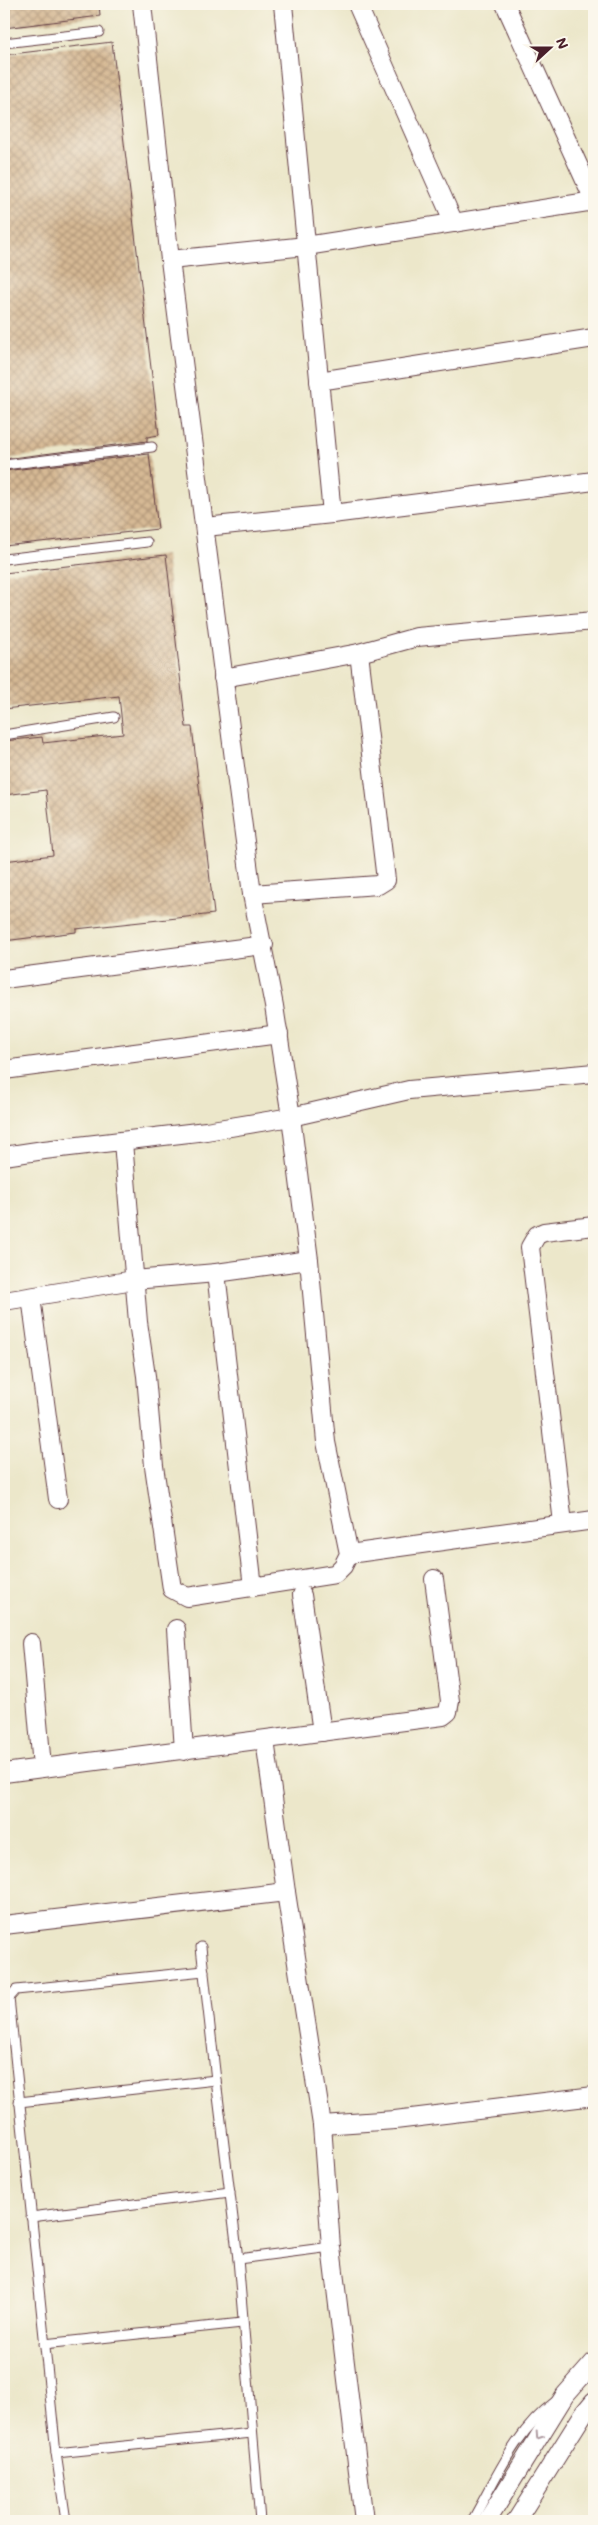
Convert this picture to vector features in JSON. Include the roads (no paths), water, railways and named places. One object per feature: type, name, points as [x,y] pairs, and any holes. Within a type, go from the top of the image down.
[{"type":"street","points":[[123,1142],[134,1280],[147,1385],[154,1466],[172,1589],[187,1597],[335,1574],[343,1566],[349,1554],[326,1442],[316,1359],[309,1260],[291,1117],[264,945],[252,894],[223,678],[170,260],[142,4]]},
{"type":"street","points":[[283,4],[332,514]]},
{"type":"street","points":[[357,4],[454,223]]},
{"type":"street","points":[[170,260],[306,246],[594,201],[505,4]]},
{"type":"street","points":[[319,381],[594,338]]},
{"type":"street","points":[[205,527],[332,514],[594,481]]},
{"type":"street","points":[[223,678],[358,653],[417,637],[594,621]]},
{"type":"street","points":[[252,894],[378,885],[386,880],[358,653]]},
{"type":"street","points":[[4,979],[264,945]]},
{"type":"street","points":[[4,1070],[279,1034]]},
{"type":"street","points":[[4,1156],[123,1142],[291,1117],[409,1090],[594,1073]]},
{"type":"street","points":[[563,1523],[530,1247],[537,1236],[544,1232],[594,1226]]},
{"type":"street","points":[[4,1301],[134,1280],[216,1273],[309,1260]]},
{"type":"street","points":[[216,1273],[253,1587]]},
{"type":"street","points":[[31,1297],[58,1499]]},
{"type":"street","points":[[349,1554],[594,1520]]},
{"type":"street","points":[[4,1773],[322,1732],[431,1720],[448,1712],[450,1701],[434,1579]]},
{"type":"street","points":[[302,1595],[322,1732]]},
{"type":"street","points":[[176,1629],[184,1751]]},
{"type":"street","points":[[31,1643],[42,1767]]},
{"type":"street","points":[[264,1740],[322,2125],[331,2247],[364,2521]]},
{"type":"street","points":[[4,1925],[286,1892]]},
{"type":"street","points":[[322,2125],[395,2120],[594,2096]]},
{"type":"street","points":[[487,2521],[565,2394],[594,2362]]},
{"type":"street","points":[[516,2521],[589,2407],[565,2394]]},
{"type":"lane","points":[[4,43],[99,32]]},
{"type":"lane","points":[[4,465],[152,447]]},
{"type":"lane","points":[[4,559],[147,542]]},
{"type":"lane","points":[[4,735],[114,717]]},
{"type":"lane","points":[[201,1947],[238,2259],[260,2521]]},
{"type":"lane","points":[[66,2521],[56,2453],[44,2344],[9,1998],[12,1992],[204,1970]]},
{"type":"lane","points":[[20,2102],[216,2080]]},
{"type":"lane","points":[[32,2217],[230,2192]]},
{"type":"lane","points":[[238,2259],[331,2247]]},
{"type":"lane","points":[[44,2344],[242,2322]]},
{"type":"lane","points":[[472,2521],[517,2442],[539,2414],[565,2394]]},
{"type":"lane","points":[[56,2453],[252,2432]]}]
